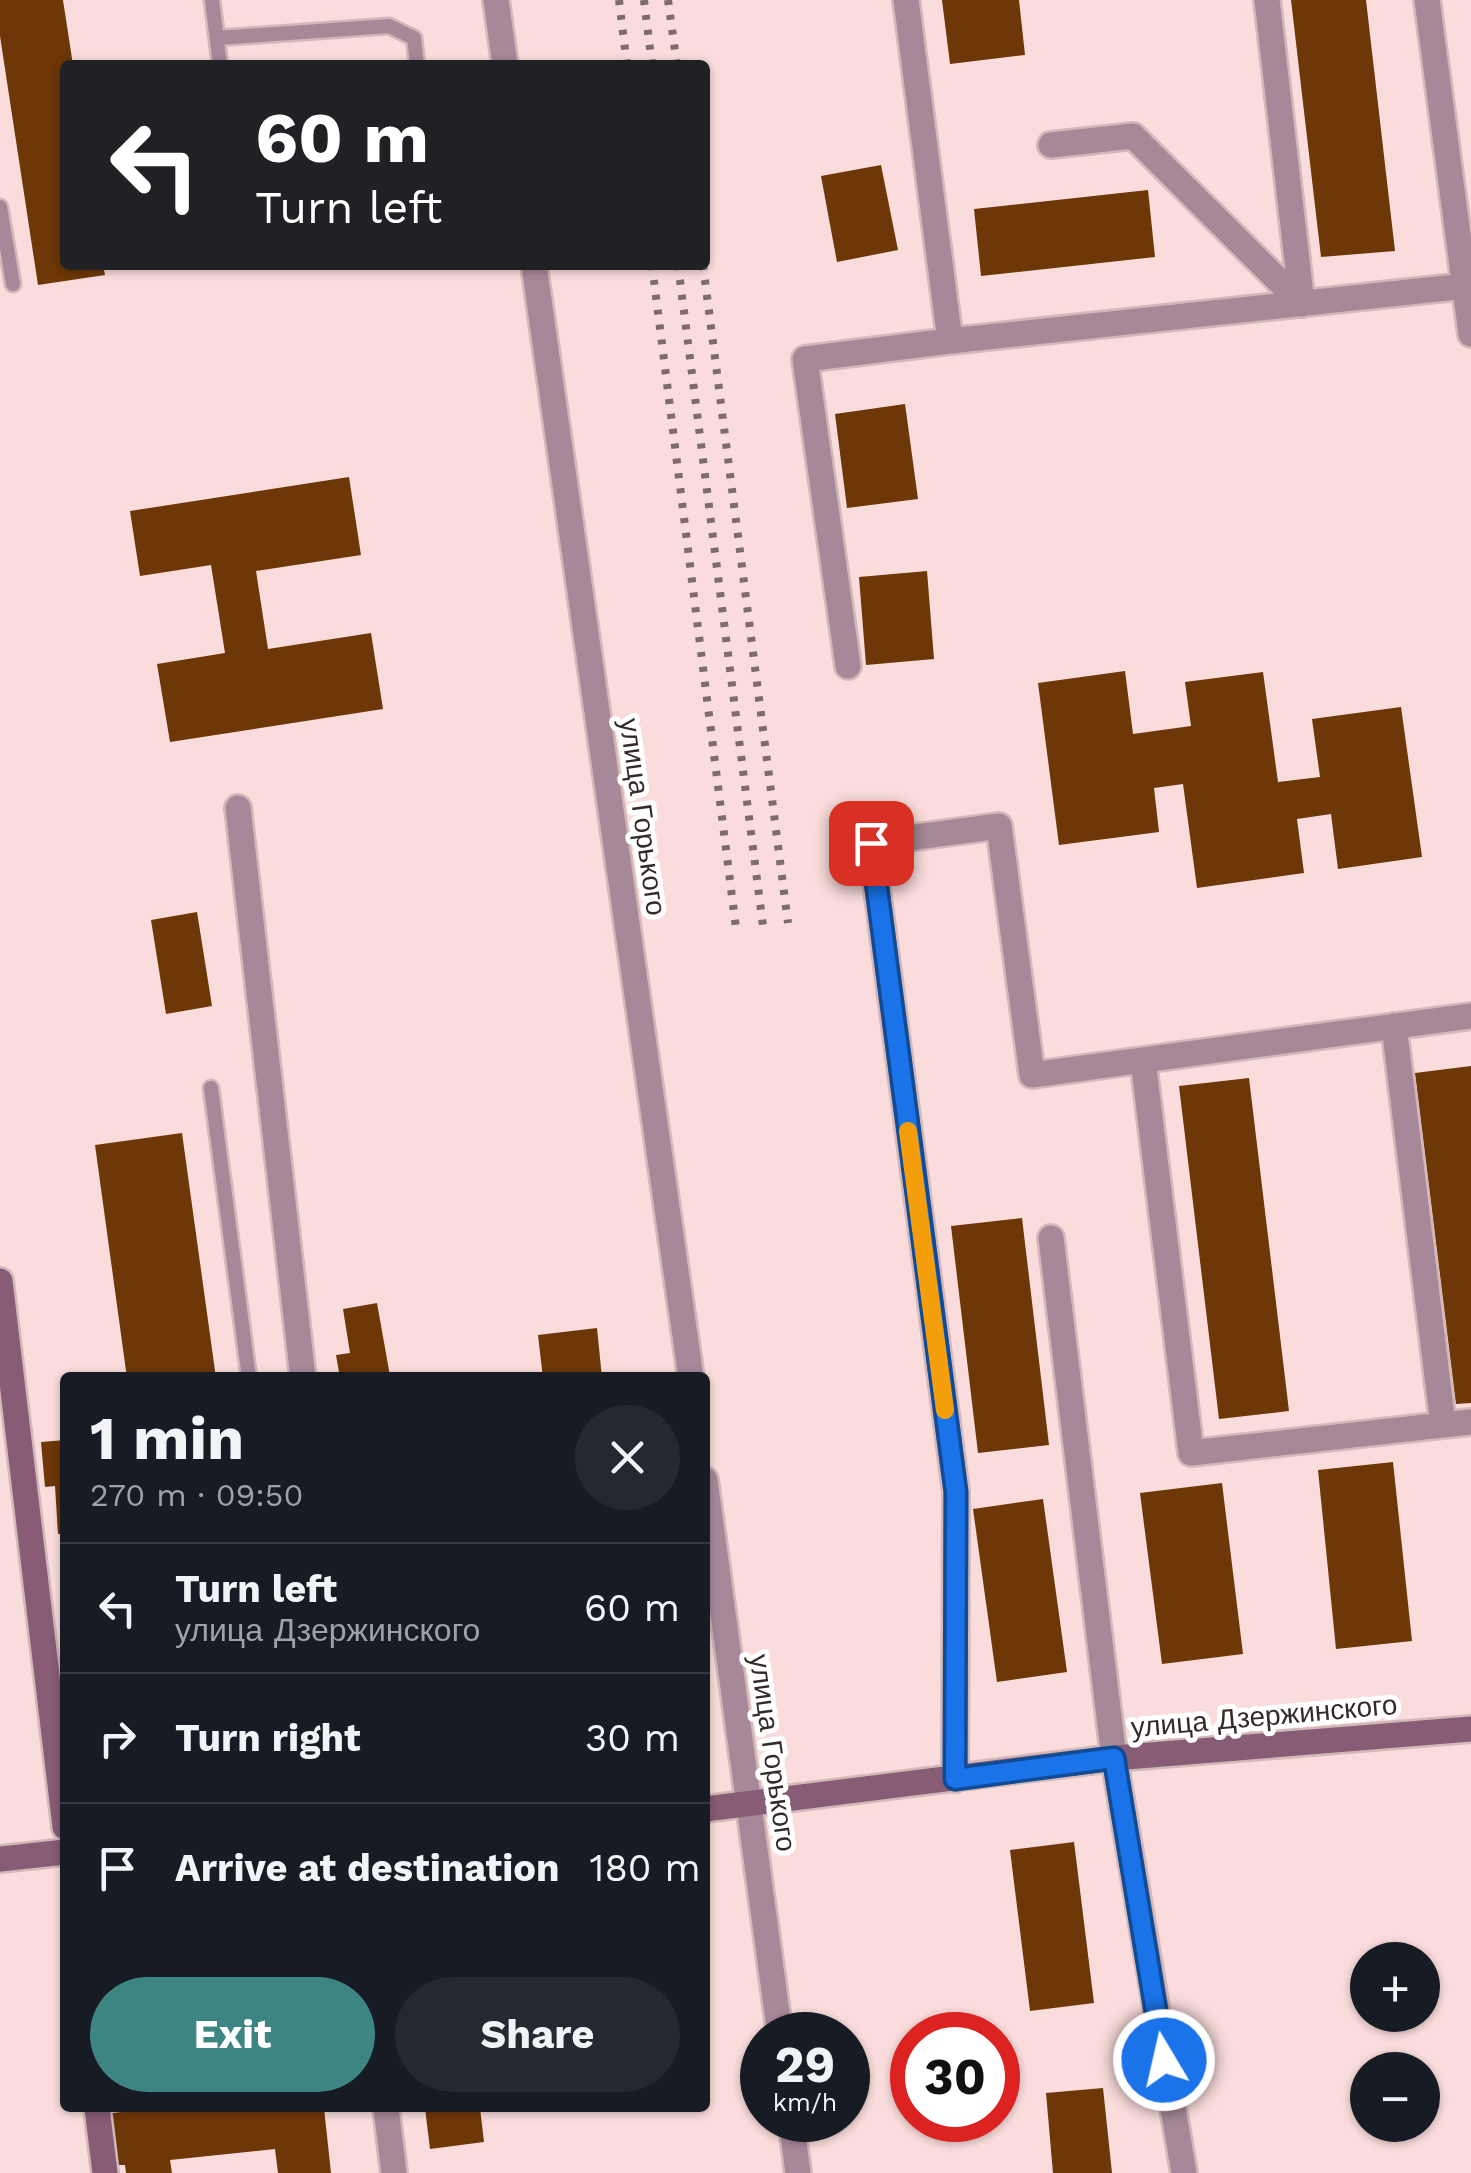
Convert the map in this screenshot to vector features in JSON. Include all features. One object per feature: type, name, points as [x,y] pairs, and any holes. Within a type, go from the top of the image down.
[{"type":"street","points":[[496,0],[505,60]]},
{"type":"street","points":[[906,0],[950,341]]},
{"type":"street","points":[[1267,0],[1302,304]]},
{"type":"street","points":[[1428,0],[1471,334]]},
{"type":"street","points":[[1051,145],[1134,136],[1302,304]]},
{"type":"street","name":"улица Горького","points":[[535,270],[690,1372]]},
{"type":"street","points":[[848,666],[805,359],[1465,286]]},
{"type":"street","points":[[238,808],[303,1372]]},
{"type":"street","points":[[955,1779],[956,1492],[871,843],[999,826],[1032,1074],[1471,1016]]},
{"type":"street","points":[[1394,1026],[1442,1425]]},
{"type":"street","points":[[1143,1060],[1192,1453],[1471,1422]]},
{"type":"street","points":[[1051,1238],[1114,1758],[1184,2173]]},
{"type":"street","points":[[0,1281],[60,1784]]},
{"type":"street","name":"улица Горького","points":[[710,1516],[777,2012]]},
{"type":"street","name":"улица Дзержинского","points":[[710,1809],[1114,1758],[1471,1729]]},
{"type":"street","points":[[0,1859],[60,1853]]},
{"type":"street","points":[[97,2112],[105,2173]]},
{"type":"street","points":[[386,2112],[394,2173]]},
{"type":"street","points":[[794,2142],[798,2173]]},
{"type":"lane","points":[[212,0],[219,60]]},
{"type":"lane","points":[[216,38],[389,26],[414,38],[416,60]]},
{"type":"lane","points":[[0,207],[13,284]]},
{"type":"lane","points":[[211,1088],[248,1372]]},
{"type":"building","points":[[0,0],[63,0],[72,60],[60,60],[60,270],[104,270],[105,275],[38,285],[0,36]]},
{"type":"building","points":[[942,0],[1019,0],[1025,55],[950,64]]},
{"type":"building","points":[[1291,0],[1366,0],[1395,251],[1321,257]]},
{"type":"building","points":[[881,165],[898,250],[837,262],[821,176]]},
{"type":"building","points":[[1148,190],[1155,257],[981,276],[974,209]]},
{"type":"building","points":[[905,404],[918,499],[847,508],[835,414]]},
{"type":"building","points":[[349,477],[361,555],[256,571],[268,649],[371,633],[383,709],[170,742],[157,664],[225,653],[211,565],[140,576],[130,511]]},
{"type":"building","points":[[927,571],[934,659],[866,665],[859,577]]},
{"type":"building","points":[[1125,671],[1133,734],[1191,726],[1185,682],[1263,672],[1278,782],[1320,777],[1312,719],[1401,707],[1422,857],[1338,869],[1331,814],[1297,819],[1304,873],[1197,888],[1183,784],[1154,788],[1159,832],[1059,845],[1038,683]]},
{"type":"building","points":[[197,912],[212,1006],[166,1014],[151,920]]},
{"type":"building","points":[[1471,1066],[1471,1403],[1456,1404],[1415,1073]]},
{"type":"building","points":[[1249,1078],[1289,1411],[1219,1419],[1179,1086]]},
{"type":"building","points":[[182,1133],[215,1372],[126,1372],[95,1145]]},
{"type":"building","points":[[1022,1218],[1049,1445],[978,1453],[951,1226]]},
{"type":"building","points":[[377,1303],[389,1372],[339,1372],[336,1355],[350,1353],[343,1309]]},
{"type":"building","points":[[597,1328],[601,1372],[542,1372],[538,1335]]},
{"type":"building","points":[[60,1440],[60,1534],[55,1486],[45,1487],[41,1442]]},
{"type":"building","points":[[1393,1462],[1412,1641],[1336,1649],[1318,1470]]},
{"type":"building","points":[[1222,1483],[1243,1654],[1162,1664],[1140,1493]]},
{"type":"building","points":[[1043,1499],[1067,1672],[997,1682],[973,1509]]},
{"type":"building","points":[[1074,1842],[1094,2003],[1030,2011],[1010,1850]]},
{"type":"building","points":[[1103,2088],[1112,2173],[1053,2173],[1046,2093]]},
{"type":"building","points":[[324,2112],[331,2173],[278,2173],[275,2149],[170,2160],[172,2173],[126,2173],[125,2165],[118,2165],[112,2113]]},
{"type":"building","points":[[425,2112],[480,2112],[484,2142],[430,2149]]},
{"type":"railway","points":[[619,0],[626,60]]},
{"type":"railway","points":[[644,0],[651,60]]},
{"type":"railway","points":[[668,0],[676,60]]},
{"type":"railway","points":[[653,270],[736,928]]},
{"type":"railway","points":[[679,270],[763,926]]},
{"type":"railway","points":[[704,270],[788,923]]},
{"type":"slow traffic","points":[[908,1131],[945,1410]]},
{"type":"route","points":[[871,843],[956,1492],[955,1779],[1114,1758],[1164,2060]]}]
